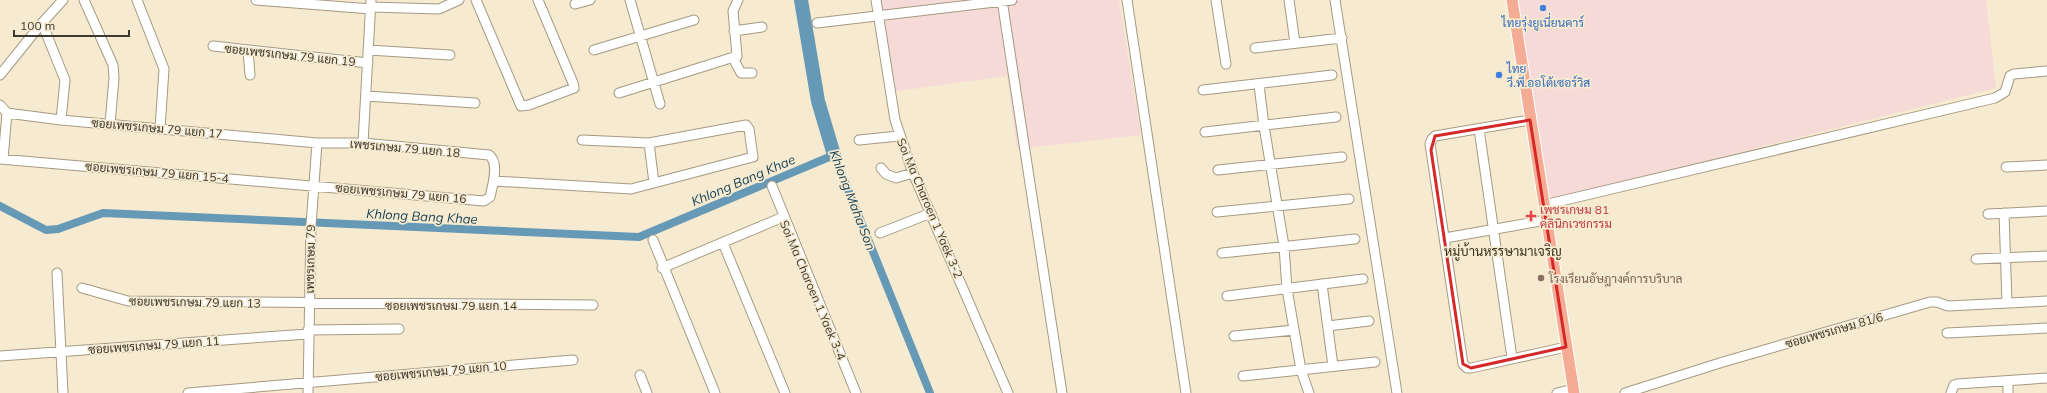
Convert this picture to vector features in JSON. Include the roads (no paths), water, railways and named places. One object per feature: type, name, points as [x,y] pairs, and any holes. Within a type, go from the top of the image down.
[{"type":"main road","points":[[1512,0],[1574,391]]},
{"type":"street","points":[[2,73],[42,23],[63,0]]},
{"type":"street","points":[[84,0],[113,65],[114,78],[110,124]]},
{"type":"street","points":[[137,0],[164,69],[160,128]]},
{"type":"street","points":[[256,0],[439,8],[459,0]]},
{"type":"street","points":[[476,0],[521,106],[529,105],[574,88],[538,0]]},
{"type":"street","points":[[575,4],[590,0]]},
{"type":"street","points":[[630,0],[660,104]]},
{"type":"street","points":[[619,93],[733,58],[737,54],[733,11],[738,0]]},
{"type":"street","name":"Soi Ma Charoen 1 Yaek 3-2","points":[[876,0],[899,136],[913,173],[1008,393]]},
{"type":"street","points":[[817,23],[1012,0]]},
{"type":"street","points":[[1127,0],[1186,393]]},
{"type":"street","points":[[1216,0],[1226,64]]},
{"type":"street","points":[[1289,0],[1295,43]]},
{"type":"street","points":[[1335,0],[1397,393]]},
{"type":"street","points":[[1002,1],[1062,393]]},
{"type":"street","points":[[363,143],[371,6]]},
{"type":"street","points":[[594,50],[694,20]]},
{"type":"street","points":[[42,23],[65,80],[61,120]]},
{"type":"street","points":[[734,31],[762,27]]},
{"type":"street","points":[[1255,48],[1342,38]]},
{"type":"street","name":"ซอยเพชรเกษม 79 แยก 19","points":[[213,46],[368,63]]},
{"type":"street","points":[[248,50],[250,75]]},
{"type":"street","points":[[368,50],[450,55]]},
{"type":"street","points":[[733,58],[740,73],[752,73]]},
{"type":"street","points":[[1544,206],[1995,98],[2005,92],[2010,76],[2014,74],[2047,71]]},
{"type":"street","points":[[1203,90],[1259,85],[1332,75]]},
{"type":"street","points":[[1259,85],[1264,126],[1284,246],[1287,289],[1301,370],[1309,393]]},
{"type":"street","points":[[366,96],[475,104]]},
{"type":"street","points":[[0,105],[7,113],[2,159]]},
{"type":"street","name":"ซอยเพชรเกษม 79 แยก 17","points":[[7,113],[61,120],[317,143]]},
{"type":"street","points":[[1205,132],[1336,117]]},
{"type":"street","points":[[1530,120],[1435,136],[1432,139],[1431,150],[1463,364],[1466,368],[1471,368],[1566,347]]},
{"type":"street","points":[[494,181],[631,190],[753,157],[749,129],[746,125],[649,143],[582,140]]},
{"type":"street","points":[[1479,129],[1512,358]]},
{"type":"street","points":[[859,140],[899,136]]},
{"type":"street","name":"เพชรเกษม 79 แยก 18","points":[[317,143],[363,143],[489,155],[493,158],[494,181]]},
{"type":"street","name":"เพชรเกษม 79","points":[[308,393],[311,215],[315,186],[317,143]]},
{"type":"street","points":[[649,143],[654,183]]},
{"type":"street","points":[[1218,170],[1271,166],[1342,157]]},
{"type":"street","name":"ซอยเพชรเกษม 79 แยก 15-4","points":[[2,159],[315,186]]},
{"type":"street","points":[[2006,166],[2047,165]]},
{"type":"street","points":[[881,168],[886,174],[896,178],[913,173]]},
{"type":"street","name":"ซอยเพชรเกษม 79 แยก 16","points":[[315,186],[487,200],[490,197],[494,181]]},
{"type":"street","name":"Soi Ma Charoen 1 Yaek 3-4","points":[[772,186],[783,217],[856,393]]},
{"type":"street","points":[[1217,212],[1349,199]]},
{"type":"street","points":[[1988,214],[2047,211]]},
{"type":"street","points":[[880,233],[931,214]]},
{"type":"street","points":[[2004,214],[2007,303]]},
{"type":"street","points":[[662,268],[783,217]]},
{"type":"street","points":[[1445,238],[1546,220]]},
{"type":"street","points":[[1222,253],[1354,239]]},
{"type":"street","points":[[652,240],[662,268],[715,393]]},
{"type":"street","points":[[723,243],[785,393]]},
{"type":"street","points":[[1976,259],[2047,256]]},
{"type":"street","points":[[57,273],[63,393]]},
{"type":"street","points":[[1227,296],[1363,279]]},
{"type":"street","points":[[1322,284],[1333,366]]},
{"type":"street","name":"ซอยเพชรเกษม 79 แยก 13","points":[[82,288],[128,301],[309,304]]},
{"type":"street","name":"ซอยเพชรเกษม 81/6","points":[[1625,393],[1930,302],[1937,302],[1948,306],[2047,301]]},
{"type":"street","name":"ซอยเพชรเกษม 79 แยก 14","points":[[309,304],[593,305]]},
{"type":"street","points":[[1328,326],[1369,321]]},
{"type":"street","points":[[1946,333],[2047,328]]},
{"type":"street","name":"ซอยเพชรเกษม 79 แยก 11","points":[[0,356],[308,332],[399,329]]},
{"type":"street","points":[[1234,336],[1294,330]]},
{"type":"street","name":"ซอยเพชรเกษม 79 แยก 10","points":[[188,393],[573,360]]},
{"type":"street","points":[[1243,376],[1375,362]]},
{"type":"street","points":[[640,375],[647,393]]},
{"type":"street","points":[[1951,393],[1952,388],[1957,384],[2047,378]]},
{"type":"street","points":[[2008,381],[2008,393]]},
{"type":"street","points":[[1557,393],[1574,391]]},
{"type":"waterway","name":"Khlong Maha Son","points":[[801,0],[818,101],[834,155]]},
{"type":"waterway","name":"Khlong Bang Khae","points":[[0,206],[46,230],[58,229],[103,213],[639,237],[834,155],[930,393]]},
{"type":"place","name":"ไทยรุ่งยูเนี่ยนคาร์","points":[[1543,8]]},
{"type":"place","name":"ไทย วี.พี.ออโต้เซอร์วิส","points":[[1499,75]]},
{"type":"place","name":"เพชรเกษม 81 คลินิกเวชกรรม","points":[[1531,216]]},
{"type":"place","name":"โรงเรียนอัษฎางค์การบริบาล","points":[[1541,278]]},
{"type":"district","name":"หมู่บ้านหรรษามาเจริญ","points":[[1503,251]]}]
